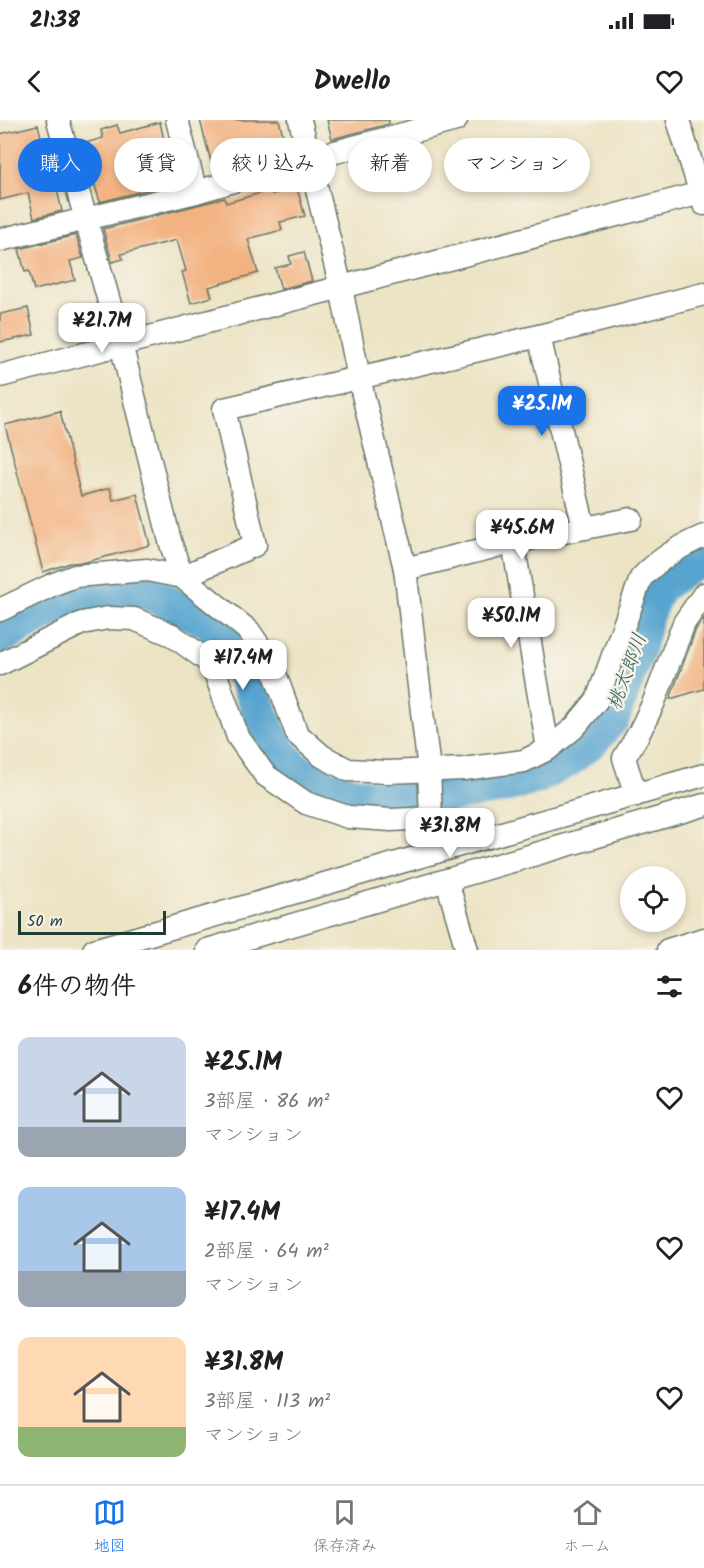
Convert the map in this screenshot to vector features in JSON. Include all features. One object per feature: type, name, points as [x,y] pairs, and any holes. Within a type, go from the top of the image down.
[{"type":"street","points":[[58,120],[121,344],[170,541],[182,577]]},
{"type":"street","points":[[177,120],[182,138]]},
{"type":"street","points":[[300,120],[304,138]]},
{"type":"street","points":[[336,151],[427,124],[456,120]]},
{"type":"street","points":[[0,376],[702,198],[678,120]]},
{"type":"street","points":[[0,240],[196,192]]},
{"type":"street","points":[[317,192],[405,569],[429,770],[431,818],[436,852]]},
{"type":"street","points":[[182,577],[255,545],[224,409],[539,336],[704,294]]},
{"type":"street","points":[[539,336],[584,528]]},
{"type":"street","points":[[405,569],[513,543],[631,519]]},
{"type":"street","points":[[0,610],[75,576],[147,570],[182,577],[249,631],[271,663],[297,734],[322,756],[348,770],[387,772],[485,767],[524,761],[548,749],[574,728],[597,700],[641,578],[656,563],[704,536]]},
{"type":"street","points":[[513,543],[548,749]]},
{"type":"street","points":[[636,795],[624,758],[653,704],[684,623],[704,594]]},
{"type":"street","points":[[0,664],[82,623],[108,618],[134,619],[172,635],[212,664],[238,737],[265,775],[306,803],[348,817],[391,820],[431,818]]},
{"type":"street","points":[[94,950],[704,775]]},
{"type":"street","points":[[207,950],[704,805]]},
{"type":"street","points":[[447,881],[467,950]]},
{"type":"street","points":[[669,950],[704,939]]},
{"type":"building","points":[[200,120],[279,120],[284,138],[210,138],[210,158]]},
{"type":"building","points":[[327,120],[389,120],[389,124],[332,138]]},
{"type":"building","points":[[160,122],[164,138],[114,138],[114,192],[139,192],[100,202],[97,192],[102,192],[103,138],[101,130],[117,125],[120,133]]},
{"type":"building","points":[[38,125],[41,138],[18,138],[18,192],[58,192],[62,211],[34,218],[28,193],[0,200],[0,134]]},
{"type":"building","points":[[264,192],[272,192],[272,194],[298,192],[305,216],[280,222],[282,230],[248,239],[258,273],[209,287],[212,297],[191,303],[182,272],[186,271],[177,240],[121,254],[123,259],[112,262],[103,229],[225,198],[226,203]]},
{"type":"building","points":[[76,235],[83,258],[70,261],[75,280],[34,290],[29,271],[25,272],[19,249]]},
{"type":"building","points":[[304,252],[312,281],[281,289],[275,268],[291,264],[289,256]]},
{"type":"building","points":[[28,308],[34,335],[0,342],[0,314]]},
{"type":"building","points":[[60,411],[81,496],[110,488],[113,500],[137,494],[150,545],[86,562],[70,563],[43,572],[5,425]]},
{"type":"building","points":[[704,618],[704,689],[670,699],[696,629]]},
{"type":"waterway","name":"桃太郎川","points":[[0,637],[65,602],[93,593],[146,592],[210,622],[234,650],[272,740],[293,768],[328,788],[370,798],[411,800],[498,787],[537,776],[567,760],[590,742],[612,718],[637,650],[645,617],[657,588],[687,566],[704,558]]}]
